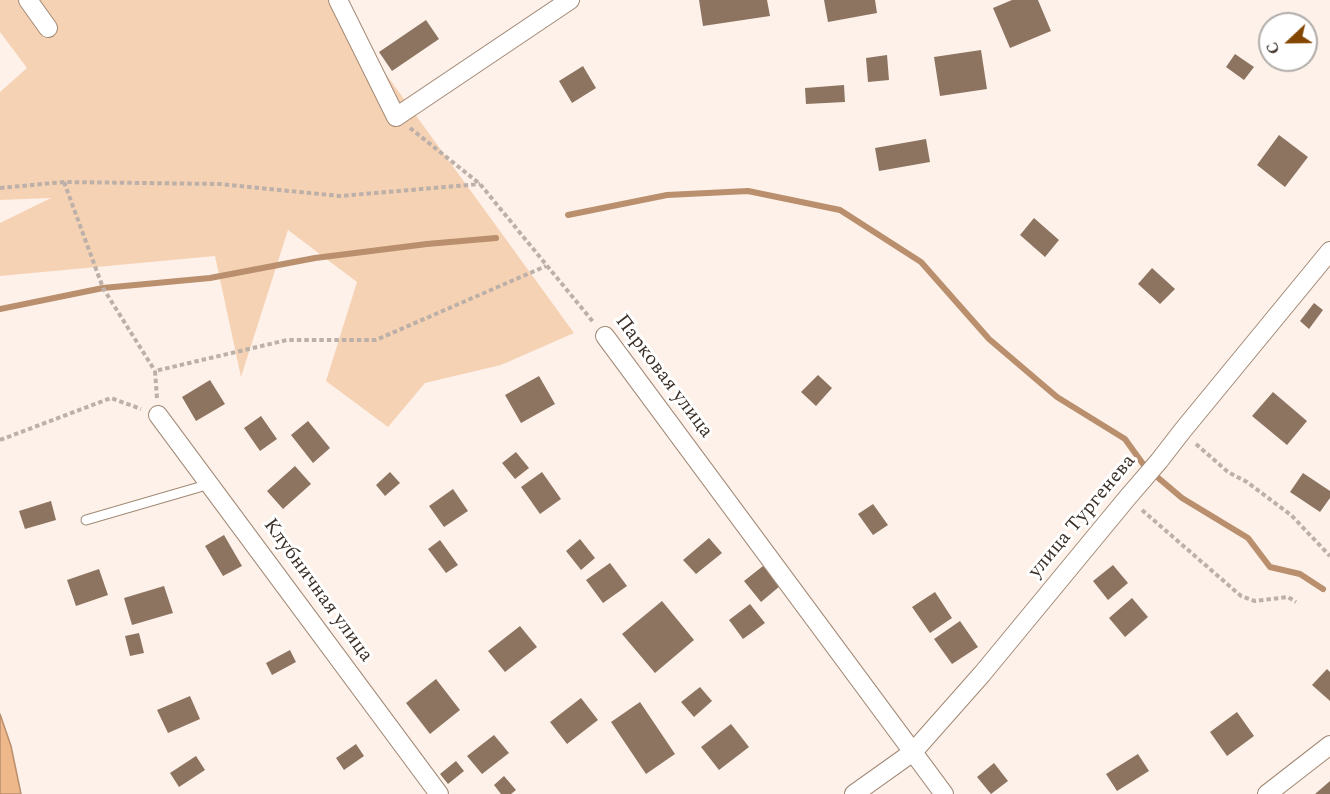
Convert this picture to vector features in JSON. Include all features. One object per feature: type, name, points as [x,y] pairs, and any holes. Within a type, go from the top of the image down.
[{"type":"street","points":[[28,0],[48,28]]},
{"type":"street","points":[[338,0],[396,117],[570,0]]},
{"type":"street","name":"улица Тургенева","points":[[854,794],[913,752],[982,674],[1160,461],[1330,250]]},
{"type":"street","name":"Парковая улица","points":[[604,336],[944,794]]},
{"type":"street","name":"Клубничная улица","points":[[158,415],[439,794]]},
{"type":"street","points":[[1267,794],[1330,745]]},
{"type":"lane","points":[[86,520],[210,484]]},
{"type":"path","name":"Парковая улица","points":[[396,117],[480,184],[604,336]]},
{"type":"path","points":[[0,188],[64,182],[220,184],[340,196],[480,184]]},
{"type":"path","points":[[0,440],[111,398],[158,415],[155,371],[104,288],[64,182]]},
{"type":"path","points":[[155,371],[287,340],[376,340],[546,266]]},
{"type":"path","points":[[1183,430],[1228,472],[1247,482],[1291,515],[1330,556]]},
{"type":"path","points":[[1128,497],[1241,596],[1255,601],[1288,597],[1296,602]]},
{"type":"shaded area","points":[[0,0],[332,0],[574,333],[501,365],[425,383],[388,427],[326,381],[357,282],[288,230],[241,377],[215,256],[0,276],[0,223],[51,198],[0,200],[0,92],[27,68],[0,32]]},
{"type":"shaded area","points":[[0,714],[11,746],[21,794],[0,794]]},
{"type":"building","points":[[699,0],[767,0],[770,16],[703,26]]},
{"type":"building","points":[[824,0],[875,0],[877,13],[828,22]]},
{"type":"building","points":[[1012,0],[1038,0],[1051,31],[1010,48],[993,8]]},
{"type":"building","points":[[426,20],[439,39],[392,71],[379,52]]},
{"type":"building","points":[[981,50],[987,89],[940,96],[934,57]]},
{"type":"building","points":[[1235,54],[1254,67],[1244,80],[1226,67]]},
{"type":"building","points":[[887,55],[889,80],[868,82],[866,58]]},
{"type":"building","points":[[583,66],[596,88],[572,103],[559,81]]},
{"type":"building","points":[[844,85],[845,102],[806,104],[805,88]]},
{"type":"building","points":[[1279,135],[1308,157],[1285,187],[1257,165]]},
{"type":"building","points":[[926,139],[930,162],[879,171],[875,148]]},
{"type":"building","points":[[1034,218],[1059,240],[1045,257],[1020,235]]},
{"type":"building","points":[[1152,268],[1175,289],[1160,304],[1138,284]]},
{"type":"building","points":[[1314,303],[1323,310],[1309,329],[1300,321]]},
{"type":"building","points":[[818,375],[832,388],[816,406],[801,392]]},
{"type":"building","points":[[539,376],[555,404],[521,423],[505,395]]},
{"type":"building","points":[[210,380],[225,404],[196,421],[182,397]]},
{"type":"building","points":[[1273,392],[1307,421],[1287,445],[1252,416]]},
{"type":"building","points":[[261,416],[277,439],[260,451],[244,428]]},
{"type":"building","points":[[308,421],[330,448],[313,463],[291,435]]},
{"type":"building","points":[[516,452],[529,468],[515,479],[502,463]]},
{"type":"building","points":[[295,466],[311,484],[283,509],[267,491]]},
{"type":"building","points":[[390,472],[400,483],[385,496],[376,485]]},
{"type":"building","points":[[542,472],[561,499],[540,514],[521,487]]},
{"type":"building","points":[[1303,473],[1330,491],[1330,498],[1320,512],[1290,492]]},
{"type":"building","points":[[453,489],[468,511],[444,527],[429,506]]},
{"type":"building","points":[[51,501],[56,520],[25,529],[19,511]]},
{"type":"building","points":[[873,504],[888,525],[873,535],[858,514]]},
{"type":"building","points":[[224,535],[242,566],[223,576],[205,546]]},
{"type":"building","points":[[709,538],[722,553],[696,574],[683,560]]},
{"type":"building","points":[[580,539],[595,558],[581,570],[566,551]]},
{"type":"building","points":[[440,540],[458,565],[446,573],[428,549]]},
{"type":"building","points":[[610,563],[627,586],[603,603],[586,580]]},
{"type":"building","points":[[1113,565],[1128,583],[1108,600],[1093,581]]},
{"type":"building","points":[[763,566],[780,586],[761,602],[744,581]]},
{"type":"building","points":[[99,569],[108,595],[76,606],[67,580]]},
{"type":"building","points":[[164,586],[173,613],[132,625],[124,598]]},
{"type":"building","points":[[935,592],[952,618],[930,633],[912,607]]},
{"type":"building","points":[[1132,598],[1148,617],[1125,637],[1109,618]]},
{"type":"building","points":[[662,601],[694,640],[655,673],[622,634]]},
{"type":"building","points":[[750,604],[765,623],[743,639],[729,620]]},
{"type":"building","points":[[960,621],[978,647],[952,664],[934,639]]},
{"type":"building","points":[[520,626],[537,647],[505,672],[488,651]]},
{"type":"building","points":[[139,633],[144,653],[130,656],[125,636]]},
{"type":"building","points":[[290,650],[296,662],[272,675],[266,663]]},
{"type":"building","points":[[1327,669],[1330,672],[1330,701],[1312,685]]},
{"type":"building","points":[[436,679],[460,710],[430,734],[406,703]]},
{"type":"building","points":[[700,687],[712,701],[694,717],[681,702]]},
{"type":"building","points":[[190,696],[200,719],[168,733],[157,710]]},
{"type":"building","points":[[581,698],[598,720],[567,744],[550,722]]},
{"type":"building","points":[[640,702],[675,754],[646,774],[611,722]]},
{"type":"building","points":[[1237,712],[1254,736],[1227,756],[1210,732]]},
{"type":"building","points":[[731,724],[749,747],[719,770],[701,747]]},
{"type":"building","points":[[494,735],[509,753],[482,774],[467,756]]},
{"type":"building","points":[[356,744],[364,756],[344,770],[336,758]]},
{"type":"building","points":[[1138,754],[1149,771],[1117,791],[1106,774]]},
{"type":"building","points":[[196,756],[205,770],[179,787],[170,773]]},
{"type":"building","points":[[456,761],[464,771],[448,784],[440,774]]},
{"type":"building","points":[[994,763],[1008,781],[991,794],[977,777]]},
{"type":"building","points":[[504,776],[516,790],[511,794],[501,794],[494,785]]},
{"type":"building","points":[[1330,781],[1330,794],[1315,794]]},
{"type":"waterway","points":[[568,215],[667,195],[748,191],[840,210],[921,262],[989,339],[1057,397],[1125,439],[1143,464]]},
{"type":"waterway","points":[[0,309],[103,288],[210,278],[315,258],[496,238]]},
{"type":"waterway","points":[[1156,476],[1182,498],[1248,538],[1270,567],[1300,574],[1323,589]]}]
